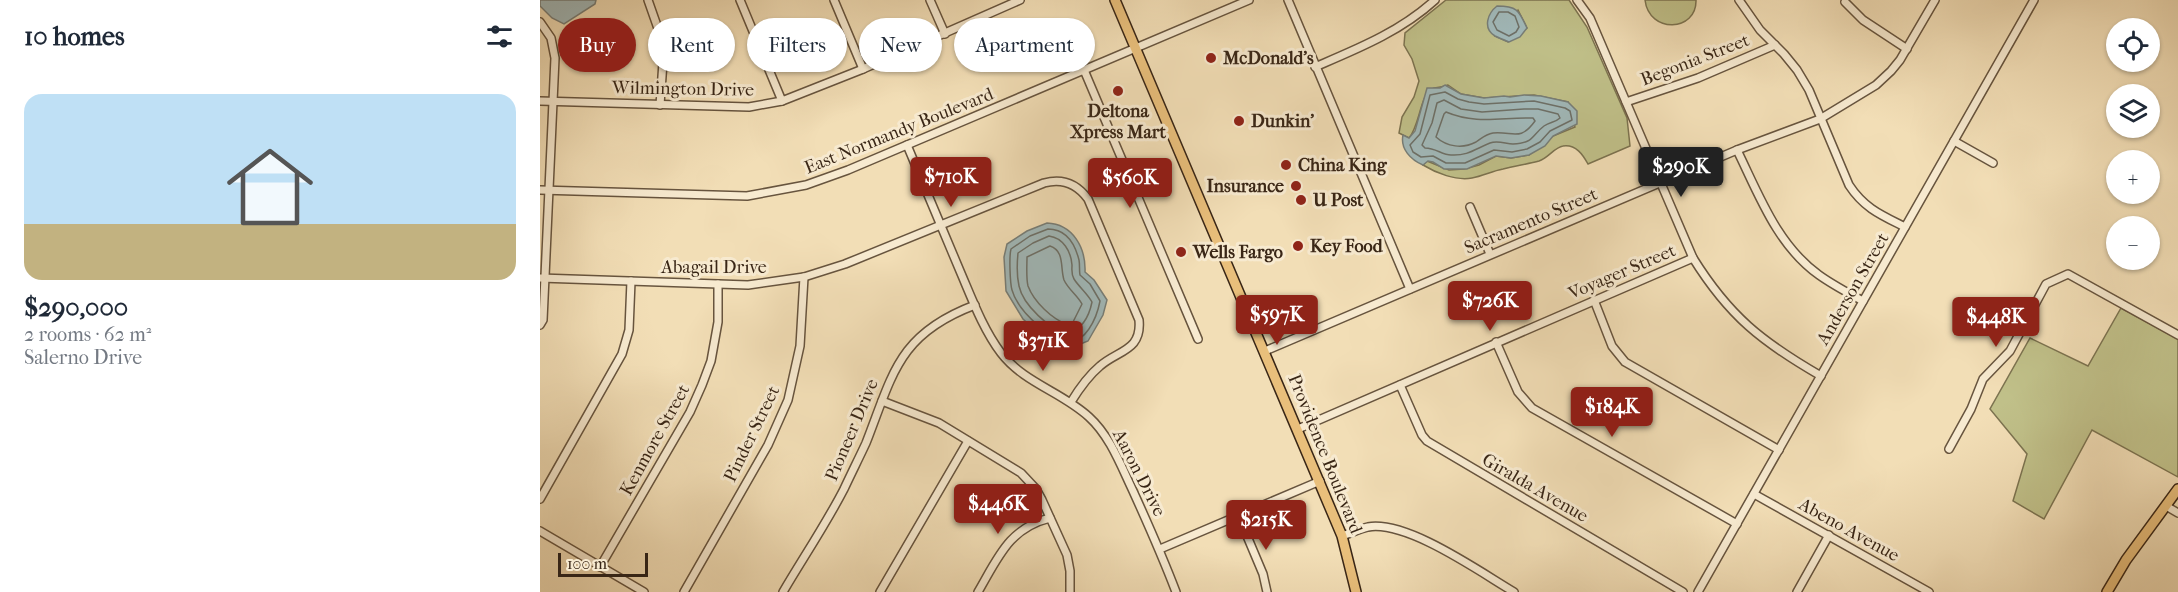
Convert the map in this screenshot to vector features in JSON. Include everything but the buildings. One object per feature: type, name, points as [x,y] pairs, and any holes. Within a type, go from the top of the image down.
[{"type":"main road","name":"Providence Boulevard","points":[[1115,0],[1320,481],[1342,536],[1356,592]]},
{"type":"main road","points":[[2107,592],[2178,489]]},
{"type":"street","points":[[648,0],[661,37],[663,62],[660,105]]},
{"type":"street","points":[[740,0],[782,101]]},
{"type":"street","points":[[834,0],[859,59]]},
{"type":"street","points":[[930,0],[945,34]]},
{"type":"street","name":"Wilmington Drive","points":[[942,35],[1020,0]]},
{"type":"street","name":"East Normandy Boulevard","points":[[1095,65],[1249,0]]},
{"type":"street","points":[[1288,0],[1410,289]]},
{"type":"street","points":[[1315,67],[1377,40],[1435,0]]},
{"type":"street","points":[[1577,0],[1590,18],[1693,258],[1711,287],[1747,326],[1769,344],[1821,376]]},
{"type":"street","points":[[1740,0],[1750,17],[1797,70],[1809,90],[1849,185],[1856,195],[1868,208],[1905,227]]},
{"type":"street","name":"Sacramento Street","points":[[1265,351],[1737,150],[1820,119],[1876,85],[1891,71],[1907,49],[1935,0]]},
{"type":"street","name":"Anderson Street","points":[[1698,592],[2034,0]]},
{"type":"street","points":[[1845,2],[1863,20],[1907,49]]},
{"type":"street","points":[[540,22],[551,38],[553,47],[553,102],[543,278],[543,320],[540,325]]},
{"type":"street","name":"Begonia Street","points":[[1626,102],[1698,78],[1775,45]]},
{"type":"street","name":"Wilmington Drive","points":[[540,101],[749,107],[782,101],[859,71]]},
{"type":"street","name":"East Normandy Boulevard","points":[[540,190],[747,196],[806,185],[848,170],[1079,72]]},
{"type":"street","points":[[1085,72],[1198,339]]},
{"type":"street","points":[[1954,141],[1993,163]]},
{"type":"street","name":"Aaron Drive","points":[[907,145],[975,305],[993,341],[1007,360],[1026,376],[1071,402],[1102,431],[1118,459],[1160,549],[1176,592]]},
{"type":"street","points":[[1737,150],[1779,234],[1797,256],[1819,275],[1863,301]]},
{"type":"street","name":"Abagail Drive","points":[[543,278],[718,284],[772,283],[804,277],[845,264],[1044,183],[1053,180],[1070,183],[1082,191],[1088,199],[1134,309],[1139,328],[1137,339],[1132,346],[1101,364],[1086,379],[1071,402]]},
{"type":"street","points":[[1470,207],[1490,254]]},
{"type":"street","name":"Voyager Street","points":[[1298,429],[1693,258]]},
{"type":"street","points":[[1949,449],[1971,409],[1983,379],[2010,351],[2046,284],[2068,274],[2178,335]]},
{"type":"street","name":"Pinder Street","points":[[684,592],[768,446],[788,400],[800,346],[804,277]]},
{"type":"street","points":[[540,499],[614,372],[622,354],[629,330],[632,281]]},
{"type":"street","name":"Kenmore Street","points":[[600,567],[690,412],[702,385],[711,361],[718,322],[718,284]]},
{"type":"street","points":[[1594,300],[1612,346],[1625,362],[1779,450]]},
{"type":"street","name":"Pioneer Drive","points":[[783,592],[843,490],[865,446],[889,380],[905,353],[925,332],[947,317],[975,305]]},
{"type":"street","points":[[1496,342],[1518,392],[1533,408],[1737,524]]},
{"type":"street","name":"Giralda Avenue","points":[[1400,385],[1422,435],[1427,441],[1683,592]]},
{"type":"street","points":[[882,401],[919,414],[1021,473],[1036,489],[1066,555],[1070,571],[1070,592]]},
{"type":"street","points":[[880,592],[968,441]]},
{"type":"street","points":[[1160,549],[1320,481]]},
{"type":"street","name":"Abeno Avenue","points":[[1754,494],[1929,592]]},
{"type":"street","points":[[2166,506],[2178,513]]},
{"type":"street","points":[[1239,517],[1263,574],[1267,592]]},
{"type":"street","points":[[978,592],[1005,546],[1015,535],[1024,528],[1050,518]]},
{"type":"street","points":[[1342,536],[1369,527],[1404,531],[1424,540],[1514,592]]},
{"type":"street","points":[[540,531],[644,592]]},
{"type":"street","points":[[1797,592],[1828,536]]},
{"type":"green space","points":[[1446,0],[1569,0],[1587,27],[1627,118],[1630,146],[1588,164],[1575,148],[1563,146],[1539,161],[1466,179],[1428,168],[1423,165],[1427,161],[1449,170],[1479,165],[1496,156],[1511,158],[1529,155],[1553,136],[1575,127],[1568,102],[1534,95],[1484,98],[1461,94],[1448,85],[1429,91],[1409,138],[1399,133],[1402,117],[1414,97],[1419,81],[1412,59],[1404,45],[1405,33]],"holes":[[[1518,10],[1527,28],[1508,42],[1495,36]]]},
{"type":"green space","points":[[1645,0],[1696,0],[1694,11],[1689,18],[1672,25],[1655,19],[1648,11]]},
{"type":"green space","points":[[2121,308],[2178,339],[2178,477],[2092,430],[2044,519],[2013,501],[2027,454],[1990,409],[2030,338],[2088,366]]},
{"type":"water","points":[[540,0],[596,0],[595,4],[573,18],[558,18],[558,21],[540,6]]},
{"type":"water","points":[[1497,6],[1514,8],[1520,14],[1527,28],[1520,37],[1509,42],[1491,33],[1488,21]]},
{"type":"water","points":[[1445,85],[1461,94],[1484,98],[1524,95],[1568,102],[1577,111],[1577,124],[1553,136],[1545,146],[1529,155],[1511,158],[1496,156],[1467,169],[1444,169],[1428,161],[1423,165],[1407,153],[1403,145],[1403,135],[1409,138],[1415,131],[1427,88],[1440,88]]},
{"type":"water","points":[[1047,223],[1064,228],[1076,239],[1083,254],[1085,272],[1094,280],[1107,300],[1103,315],[1088,341],[1071,348],[1065,348],[1046,340],[1023,319],[1006,291],[1004,257],[1007,244],[1027,231]]},
{"type":"place","name":"McDonald's","points":[[1211,58]]},
{"type":"place","name":"Deltona Xpress Mart","points":[[1118,91]]},
{"type":"place","name":"Dunkin'","points":[[1239,121]]},
{"type":"place","name":"China King","points":[[1286,165]]},
{"type":"place","name":"Insurance","points":[[1296,186]]},
{"type":"place","name":"U Post","points":[[1301,200]]},
{"type":"place","name":"Key Food","points":[[1298,246]]},
{"type":"place","name":"Wells Fargo","points":[[1181,252]]}]
